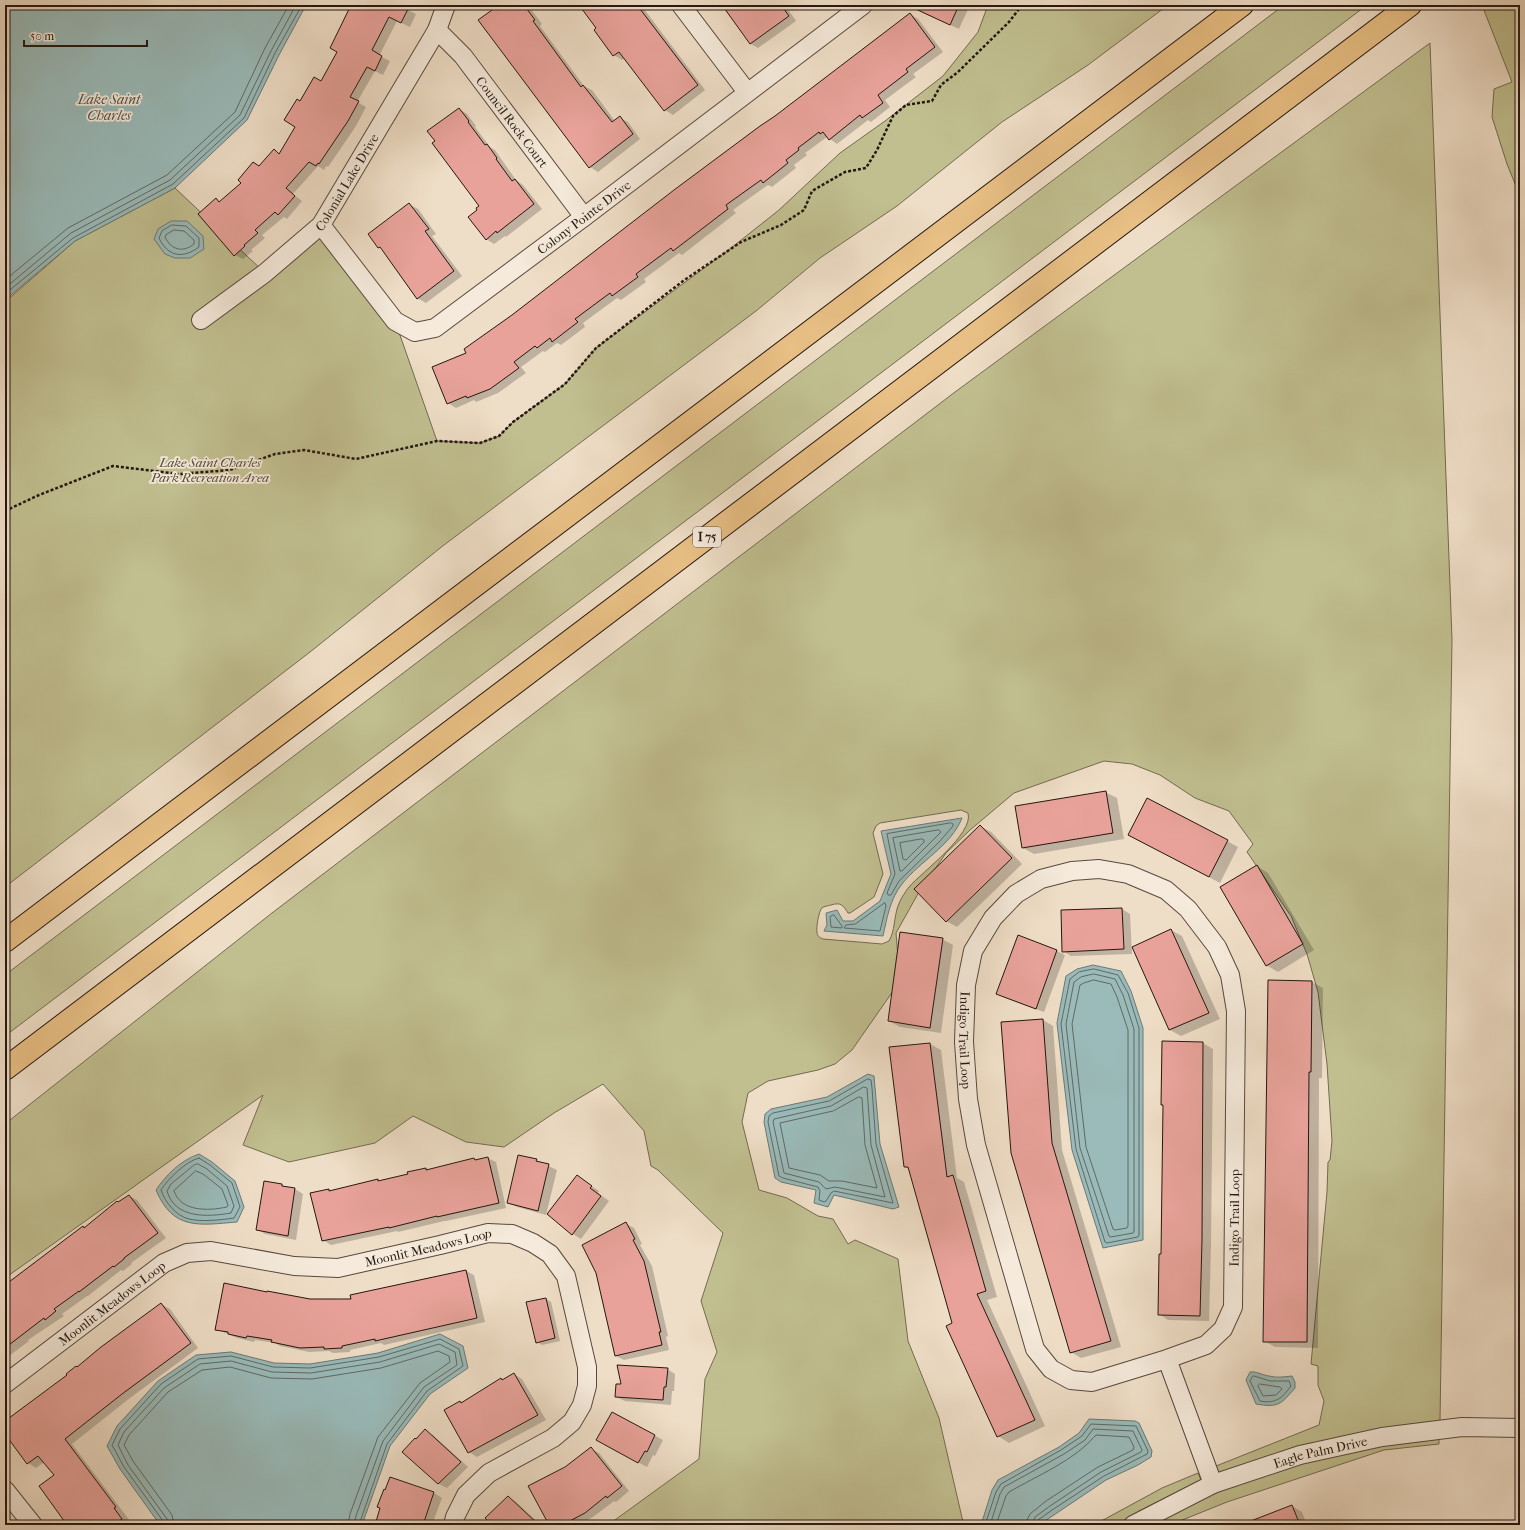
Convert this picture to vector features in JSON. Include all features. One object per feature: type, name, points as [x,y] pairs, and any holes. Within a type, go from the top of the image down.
[{"type":"highway","points":[[5,941],[1242,5]]},
{"type":"highway","name":"I 75","points":[[5,1069],[1410,5]]},
{"type":"street","name":"Colonial Lake Drive","points":[[201,320],[265,273],[321,225],[437,30],[446,5]]},
{"type":"street","points":[[681,5],[747,92]]},
{"type":"street","name":"Colony Pointe Drive","points":[[321,225],[395,321],[415,332],[435,328],[863,5]]},
{"type":"street","name":"Council Rock Court","points":[[437,30],[463,56],[584,217]]},
{"type":"street","name":"Indigo Trail Loop","points":[[1099,869],[1128,874],[1166,890],[1188,909],[1217,947],[1230,974],[1236,1011],[1232,1306],[1223,1329],[1206,1345],[1167,1359],[1092,1382],[1071,1380],[1051,1369],[1035,1349],[976,1146],[968,1099],[964,1042],[966,985],[973,951],[993,918],[1016,894],[1041,879],[1072,871],[1099,869]]},
{"type":"street","name":"Moonlit Meadows Loop","points":[[5,1384],[164,1264],[188,1253],[211,1251],[294,1266],[338,1268],[440,1246],[488,1233],[512,1234],[533,1242],[550,1254],[566,1276],[587,1367],[587,1386],[582,1405],[572,1422],[553,1438],[488,1473],[466,1495],[455,1517],[453,1525]]},
{"type":"street","points":[[1167,1359],[1213,1484]]},
{"type":"street","name":"Eagle Palm Drive","points":[[1133,1525],[1213,1484],[1300,1455],[1382,1437],[1462,1427],[1520,1428]]},
{"type":"street","points":[[5,1490],[33,1525]]},
{"type":"path","points":[[5,511],[39,495],[113,466],[179,474],[230,470],[275,454],[304,450],[356,459],[437,441],[480,443],[500,436],[513,422],[565,384],[596,348],[683,281],[741,242],[780,225],[804,210],[812,191],[845,172],[866,168],[877,150],[893,116],[906,105],[932,100],[941,85],[958,72],[1009,22],[1022,5]]},
{"type":"green space","name":"Lake Saint Charles Park Recreation Area","points":[[988,5],[1168,5],[1088,65],[1002,122],[897,206],[820,258],[756,311],[444,545],[310,652],[5,887],[5,302],[75,241],[175,188],[265,273],[321,225],[395,321],[437,441],[480,443],[499,436],[513,422],[565,384],[596,348],[726,252],[779,210],[840,153],[885,121],[943,76],[978,32]]},
{"type":"green space","points":[[1284,5],[1367,5],[5,1036],[5,975]]},
{"type":"green space","points":[[1482,5],[1520,5],[1520,196],[1507,164],[1492,117],[1494,89],[1512,82]]},
{"type":"green space","points":[[1430,43],[1452,640],[1440,1421],[1381,1429],[1299,1446],[1219,1473],[1216,1466],[1319,1425],[1324,1401],[1318,1385],[1318,1366],[1311,1364],[1327,1192],[1328,1162],[1330,1160],[1332,1141],[1327,1064],[1318,992],[1307,954],[1291,916],[1247,852],[1253,844],[1229,811],[1195,798],[1160,775],[1132,764],[1104,761],[1014,793],[970,830],[946,853],[919,892],[896,933],[900,981],[852,1050],[835,1064],[818,1070],[768,1081],[748,1093],[742,1122],[759,1190],[787,1198],[818,1216],[833,1219],[848,1244],[855,1240],[898,1259],[908,1341],[939,1418],[963,1522],[961,1525],[608,1525],[699,1459],[705,1379],[717,1352],[701,1301],[723,1233],[658,1170],[651,1166],[644,1131],[603,1084],[554,1113],[504,1147],[466,1142],[413,1116],[375,1143],[289,1162],[243,1145],[263,1095],[5,1278],[5,1124],[272,913],[955,392]],"holes":[[[961,810],[968,813],[968,822],[955,842],[909,887],[904,894],[898,906],[889,941],[882,944],[823,939],[818,936],[818,919],[823,907],[839,904],[843,906],[848,913],[850,913],[874,897],[883,874],[873,833],[876,826],[880,823]]]},
{"type":"green space","points":[[1439,1439],[1439,1444],[1384,1450],[1227,1502],[1170,1525],[1149,1525],[1215,1492],[1301,1463],[1383,1446]]},
{"type":"green space","points":[[1198,1473],[1201,1480],[1139,1511],[1116,1525],[1094,1525],[1162,1488]]},
{"type":"water","name":"Lake Saint Charles","points":[[5,5],[306,5],[247,120],[175,188],[75,241],[5,300]]},
{"type":"water","points":[[171,221],[187,221],[203,236],[204,249],[190,258],[175,258],[165,254],[154,239],[158,229]]},
{"type":"water","points":[[962,818],[951,837],[902,884],[890,909],[883,936],[824,931],[827,925],[826,913],[837,910],[843,921],[853,921],[880,901],[891,874],[881,831]]},
{"type":"water","points":[[1093,965],[1121,971],[1131,991],[1143,1028],[1143,1240],[1103,1248],[1072,1150],[1057,1023],[1066,976],[1077,969]]},
{"type":"water","points":[[868,1074],[874,1076],[880,1144],[899,1207],[893,1209],[834,1195],[828,1207],[814,1203],[816,1190],[781,1182],[775,1178],[764,1122],[765,1114],[771,1109],[827,1097]]},
{"type":"water","points":[[199,1154],[212,1162],[235,1181],[244,1207],[237,1222],[200,1224],[189,1222],[179,1219],[171,1213],[163,1203],[156,1190],[160,1184],[180,1164]]},
{"type":"water","points":[[440,1334],[463,1346],[468,1368],[430,1394],[390,1446],[362,1525],[160,1525],[120,1469],[107,1446],[117,1426],[158,1381],[196,1355],[231,1352],[274,1363],[310,1364],[378,1353]]},
{"type":"water","points":[[1250,1372],[1274,1377],[1292,1376],[1295,1382],[1295,1388],[1279,1404],[1256,1404],[1246,1380]]},
{"type":"water","points":[[1089,1419],[1135,1421],[1139,1423],[1152,1451],[1151,1457],[1138,1465],[1106,1480],[1039,1525],[981,1525],[992,1490],[998,1480],[1059,1447],[1079,1433]]},
{"type":"building","points":[[351,5],[400,5],[408,9],[401,23],[389,17],[372,50],[382,56],[375,71],[367,67],[350,97],[359,101],[348,121],[319,164],[318,163],[316,166],[309,162],[286,188],[295,196],[278,215],[275,212],[255,230],[258,233],[234,256],[198,214],[216,198],[219,202],[241,183],[238,180],[253,162],[259,166],[274,149],[279,154],[295,127],[284,120],[297,99],[300,101],[314,77],[321,81],[337,52],[330,48]]},
{"type":"building","points":[[499,5],[524,5],[535,20],[533,21],[581,87],[583,85],[612,122],[620,116],[633,134],[589,168],[478,20]]},
{"type":"building","points":[[579,5],[637,5],[698,85],[664,111],[619,52],[613,56],[594,30],[596,28]]},
{"type":"building","points":[[722,5],[781,5],[789,16],[750,44]]},
{"type":"building","points":[[907,5],[959,5],[950,25]]},
{"type":"building","points":[[910,13],[935,47],[906,69],[908,72],[878,95],[883,103],[862,118],[860,115],[829,140],[823,132],[820,134],[819,132],[798,148],[799,150],[786,160],[788,163],[763,183],[761,180],[726,205],[728,209],[673,251],[671,248],[636,274],[638,277],[612,296],[610,293],[575,319],[578,322],[552,342],[550,338],[537,348],[535,346],[514,362],[519,368],[490,389],[467,398],[466,396],[447,404],[432,367],[466,353],[464,349],[512,315],[674,190],[775,116]]},
{"type":"building","points":[[459,108],[485,145],[487,144],[512,181],[515,179],[534,204],[486,240],[468,217],[477,210],[476,208],[479,206],[432,143],[435,141],[427,131]]},
{"type":"building","points":[[409,203],[429,229],[425,231],[454,271],[417,299],[380,247],[378,248],[368,234]]},
{"type":"building","points":[[1106,791],[1113,833],[1022,848],[1015,806]]},
{"type":"building","points":[[1147,798],[1228,840],[1209,877],[1128,835]]},
{"type":"building","points":[[980,825],[1012,858],[946,922],[914,889]]},
{"type":"building","points":[[1257,865],[1303,944],[1266,966],[1220,887]]},
{"type":"building","points":[[1122,908],[1124,949],[1062,952],[1061,910]]},
{"type":"building","points":[[1171,929],[1209,1013],[1169,1030],[1132,947]]},
{"type":"building","points":[[900,932],[943,938],[930,1028],[888,1021]]},
{"type":"building","points":[[1018,935],[1057,950],[1036,1009],[996,994]]},
{"type":"building","points":[[1268,980],[1312,981],[1311,1072],[1309,1072],[1307,1342],[1263,1342]]},
{"type":"building","points":[[1043,1019],[1052,1143],[1111,1341],[1070,1353],[1011,1153],[1001,1022]]},
{"type":"building","points":[[1162,1041],[1203,1042],[1200,1316],[1158,1315],[1159,1254],[1161,1254],[1163,1105],[1161,1105]]},
{"type":"building","points":[[930,1043],[947,1177],[953,1175],[986,1291],[977,1294],[1035,1420],[997,1437],[946,1326],[952,1323],[908,1167],[904,1167],[889,1047]]},
{"type":"building","points":[[518,1155],[537,1159],[536,1161],[549,1164],[538,1211],[507,1203]]},
{"type":"building","points":[[488,1157],[499,1203],[389,1228],[322,1241],[310,1193],[329,1189],[329,1191],[378,1179],[378,1181],[408,1174],[407,1172],[426,1168],[426,1170],[474,1158],[475,1160]]},
{"type":"building","points":[[577,1175],[592,1186],[590,1188],[601,1196],[572,1235],[547,1214]]},
{"type":"building","points":[[264,1181],[295,1188],[288,1236],[256,1230]]},
{"type":"building","points":[[129,1195],[158,1233],[114,1267],[113,1266],[54,1309],[56,1311],[45,1320],[44,1318],[5,1348],[5,1285],[83,1226],[84,1228],[117,1201],[118,1202]]},
{"type":"building","points":[[626,1222],[644,1261],[661,1332],[659,1332],[662,1345],[615,1356],[596,1273],[582,1245]]},
{"type":"building","points":[[466,1270],[477,1318],[375,1341],[375,1339],[342,1346],[342,1348],[324,1349],[324,1347],[300,1348],[271,1342],[272,1340],[247,1336],[246,1338],[228,1334],[228,1332],[215,1330],[224,1283],[310,1299],[351,1299],[350,1295]]},
{"type":"building","points":[[546,1298],[555,1338],[536,1343],[526,1302]]},
{"type":"building","points":[[161,1303],[191,1343],[122,1394],[65,1439],[116,1507],[114,1508],[122,1519],[113,1525],[67,1525],[39,1486],[54,1475],[38,1456],[27,1464],[5,1434],[5,1421]]},
{"type":"building","points":[[617,1365],[668,1368],[663,1400],[615,1397],[616,1384],[621,1384]]},
{"type":"building","points":[[514,1373],[538,1415],[468,1453],[444,1410],[460,1401],[461,1403],[501,1378],[502,1380]]},
{"type":"building","points":[[612,1412],[655,1435],[647,1452],[645,1451],[638,1463],[596,1440]]},
{"type":"building","points":[[425,1429],[461,1462],[438,1484],[402,1452]]},
{"type":"building","points":[[591,1447],[622,1486],[607,1498],[606,1496],[585,1513],[562,1525],[549,1525],[528,1486],[565,1467]]},
{"type":"building","points":[[390,1477],[434,1492],[423,1525],[375,1525],[380,1508],[377,1507]]},
{"type":"building","points":[[508,1496],[539,1525],[492,1525],[485,1518]]},
{"type":"building","points":[[1292,1505],[1300,1525],[1243,1525],[1243,1524]]}]
